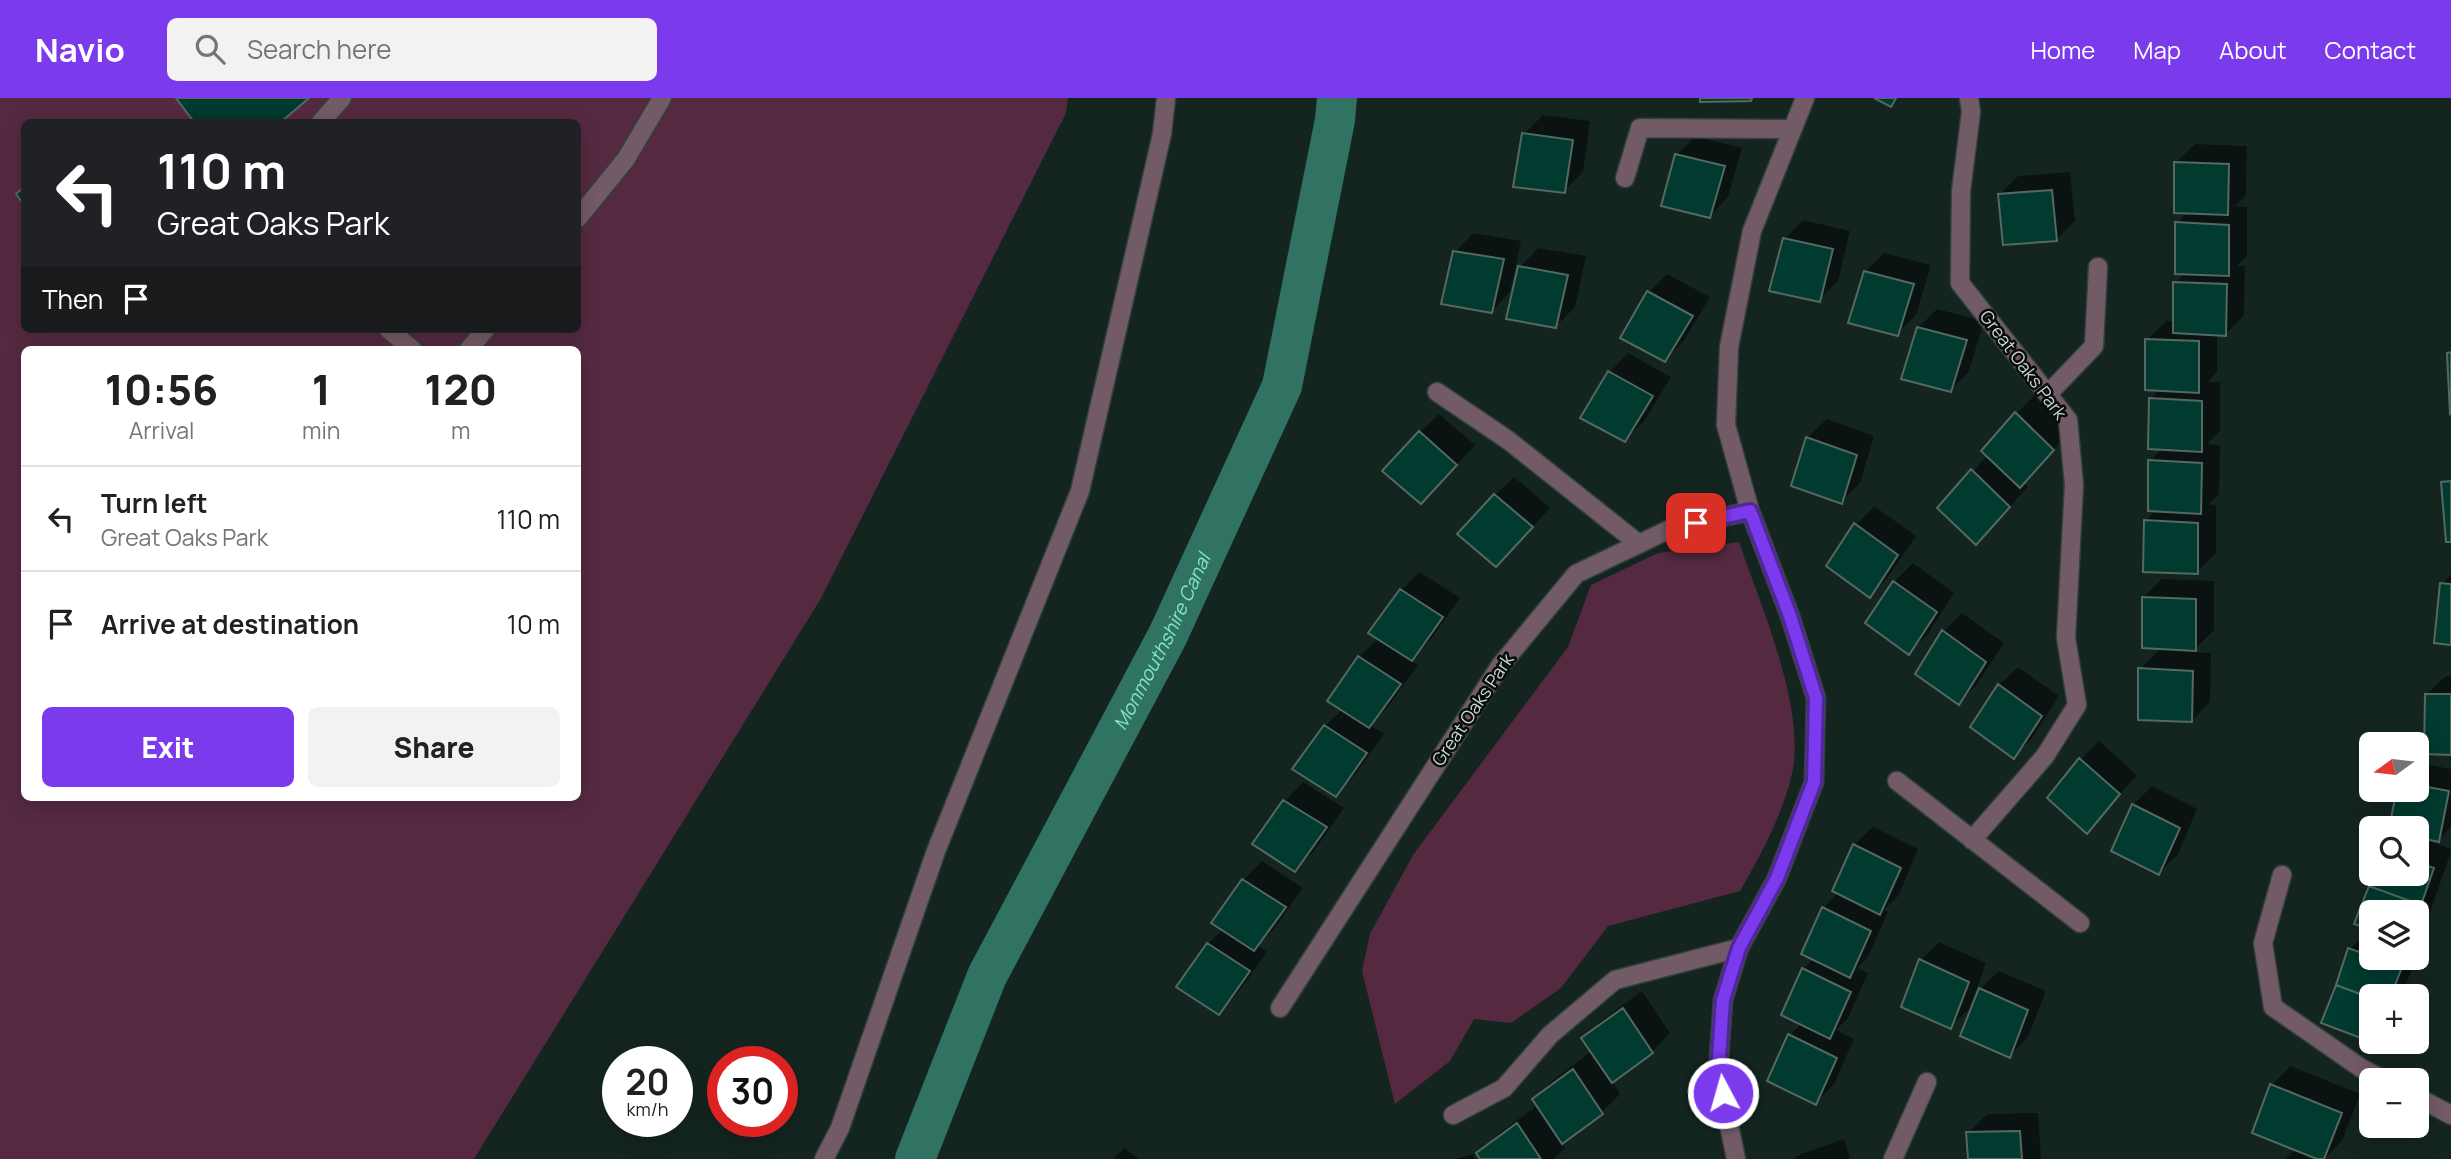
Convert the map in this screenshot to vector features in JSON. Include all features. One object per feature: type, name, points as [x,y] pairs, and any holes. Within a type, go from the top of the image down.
[{"type":"street","points":[[324,119],[342,98]]},
{"type":"street","points":[[581,212],[626,159],[662,98]]},
{"type":"street","points":[[824,1159],[840,1128],[936,851],[1080,491],[1162,134],[1166,98]]},
{"type":"street","points":[[1736,1159],[1718,1072],[1723,1000],[1739,948],[1777,878],[1814,782],[1816,698],[1790,616],[1750,511],[1726,425],[1729,347],[1752,231],[1805,98]]},
{"type":"street","name":"Great Oaks Park","points":[[1969,98],[1971,112],[1961,191],[1960,283],[2068,420],[2074,485],[2066,638],[2077,705],[2045,756],[1972,840]]},
{"type":"street","points":[[1625,178],[1640,128],[1792,129]]},
{"type":"street","points":[[2048,394],[2094,346],[2098,267]]},
{"type":"street","points":[[393,333],[408,346]]},
{"type":"street","points":[[1437,392],[1508,440],[1639,544]]},
{"type":"street","name":"Great Oaks Park","points":[[1280,1009],[1500,666],[1576,575],[1670,529],[1750,511]]},
{"type":"street","points":[[1897,781],[2080,923]]},
{"type":"street","points":[[2282,875],[2263,943],[2273,1007],[2361,1068]]},
{"type":"street","points":[[1453,1115],[1504,1088],[1550,1035],[1615,980],[1739,948]]},
{"type":"street","points":[[1893,1159],[1927,1082]]},
{"type":"street","points":[[2429,1103],[2451,1115]]},
{"type":"shaded area","points":[[0,98],[1068,98],[1066,113],[820,600],[474,1159],[0,1159]]},
{"type":"shaded area","points":[[1739,542],[1779,657],[1793,719],[1795,747],[1792,774],[1783,805],[1740,891],[1608,926],[1561,988],[1511,1023],[1474,1019],[1450,1061],[1395,1104],[1362,971],[1370,934],[1413,855],[1568,647],[1591,585],[1658,553]]},
{"type":"building","points":[[176,98],[309,98],[284,119],[192,119]]},
{"type":"building","points":[[1700,98],[1752,98],[1751,101],[1700,102]]},
{"type":"building","points":[[1874,98],[1896,98],[1891,107]]},
{"type":"building","points":[[1522,133],[1573,140],[1565,193],[1513,187]]},
{"type":"building","points":[[1675,154],[1725,166],[1710,218],[1661,206]]},
{"type":"building","points":[[2174,162],[2229,164],[2228,215],[2174,213]]},
{"type":"building","points":[[2052,190],[2057,241],[2003,245],[1998,194]]},
{"type":"building","points":[[2175,222],[2229,225],[2229,276],[2175,274]]},
{"type":"building","points":[[1783,238],[1833,249],[1820,302],[1769,291]]},
{"type":"building","points":[[1453,251],[1504,259],[1492,313],[1441,304]]},
{"type":"building","points":[[1518,266],[1568,275],[1556,328],[1506,319]]},
{"type":"building","points":[[1864,271],[1914,284],[1898,336],[1848,323]]},
{"type":"building","points":[[2173,282],[2227,284],[2226,336],[2173,333]]},
{"type":"building","points":[[1647,291],[1693,316],[1665,362],[1620,338]]},
{"type":"building","points":[[1917,327],[1967,340],[1951,392],[1901,379]]},
{"type":"building","points":[[2145,339],[2199,341],[2199,393],[2145,390]]},
{"type":"building","points":[[2451,352],[2451,413],[2450,414],[2447,353]]},
{"type":"building","points":[[1608,371],[1653,396],[1625,442],[1580,418]]},
{"type":"building","points":[[2149,398],[2202,401],[2202,452],[2148,449]]},
{"type":"building","points":[[2015,412],[2054,450],[2020,488],[1981,451]]},
{"type":"building","points":[[1419,431],[1457,465],[1421,504],[1382,471]]},
{"type":"building","points":[[1806,437],[1857,455],[1842,504],[1791,486]]},
{"type":"building","points":[[2148,460],[2202,463],[2201,514],[2148,511]]},
{"type":"building","points":[[1971,469],[2010,507],[1976,545],[1937,508]]},
{"type":"building","points":[[2451,481],[2451,542],[2446,542],[2441,482]]},
{"type":"building","points":[[1494,494],[1533,527],[1496,567],[1457,534]]},
{"type":"building","points":[[2144,520],[2198,523],[2198,574],[2143,572]]},
{"type":"building","points":[[1854,523],[1898,555],[1870,598],[1826,566]]},
{"type":"building","points":[[1893,581],[1937,612],[1909,655],[1865,623]]},
{"type":"building","points":[[2440,583],[2451,584],[2451,645],[2434,643]]},
{"type":"building","points":[[1400,589],[1443,617],[1412,661],[1368,633]]},
{"type":"building","points":[[2142,597],[2196,599],[2196,651],[2142,648]]},
{"type":"building","points":[[1942,630],[1986,662],[1959,705],[1915,674]]},
{"type":"building","points":[[1358,656],[1401,684],[1369,728],[1327,701]]},
{"type":"building","points":[[2138,668],[2193,671],[2192,722],[2138,720]]},
{"type":"building","points":[[1998,684],[2042,716],[2014,759],[1970,727]]},
{"type":"building","points":[[2425,694],[2451,694],[2451,755],[2429,754],[2429,732],[2424,732]]},
{"type":"building","points":[[1324,725],[1367,753],[1336,797],[1292,769]]},
{"type":"building","points":[[2079,758],[2120,794],[2087,834],[2047,798]]},
{"type":"building","points":[[2429,787],[2449,791],[2439,842],[2429,840],[2429,816],[2391,816],[2394,802],[2429,802]]},
{"type":"building","points":[[1283,800],[1327,827],[1295,872],[1252,844]]},
{"type":"building","points":[[2132,804],[2180,828],[2159,875],[2111,851]]},
{"type":"building","points":[[1853,844],[1901,868],[1880,915],[1832,891]]},
{"type":"building","points":[[2429,866],[2434,868],[2429,882]]},
{"type":"building","points":[[1242,879],[1286,907],[1254,951],[1211,923]]},
{"type":"building","points":[[2369,886],[2428,886],[2423,900],[2407,900]]},
{"type":"building","points":[[2369,886],[2407,900],[2363,900]]},
{"type":"building","points":[[1822,907],[1871,931],[1850,978],[1801,954]]},
{"type":"building","points":[[2359,911],[2359,926],[2354,924]]},
{"type":"building","points":[[1207,943],[1250,971],[1219,1015],[1176,987]]},
{"type":"building","points":[[2348,948],[2359,952],[2359,970],[2401,970],[2396,984],[2359,984],[2359,994],[2336,985]]},
{"type":"building","points":[[1919,959],[1969,982],[1951,1029],[1901,1007]]},
{"type":"building","points":[[1802,968],[1851,992],[1830,1039],[1781,1015]]},
{"type":"building","points":[[2336,985],[2359,994],[2359,1037],[2321,1023]]},
{"type":"building","points":[[1979,988],[2028,1010],[2010,1058],[1960,1036]]},
{"type":"building","points":[[1623,1008],[1653,1053],[1612,1083],[1581,1038]]},
{"type":"building","points":[[1788,1034],[1837,1058],[1816,1105],[1767,1081]]},
{"type":"building","points":[[1573,1069],[1603,1114],[1562,1144],[1532,1099]]},
{"type":"building","points":[[2270,1084],[2342,1113],[2324,1159],[2317,1159],[2252,1133]]},
{"type":"building","points":[[1517,1123],[1541,1159],[1480,1159],[1476,1153]]},
{"type":"building","points":[[2020,1131],[2022,1159],[1968,1159],[1966,1132]]},
{"type":"waterway","name":"Monmouthshire Canal","points":[[915,1159],[987,976],[1168,635],[1282,386],[1335,120],[1337,98]]},
{"type":"route","points":[[1696,523],[1750,511],[1790,616],[1816,698],[1814,782],[1777,878],[1739,948],[1723,1000],[1718,1072],[1723,1093]]}]
